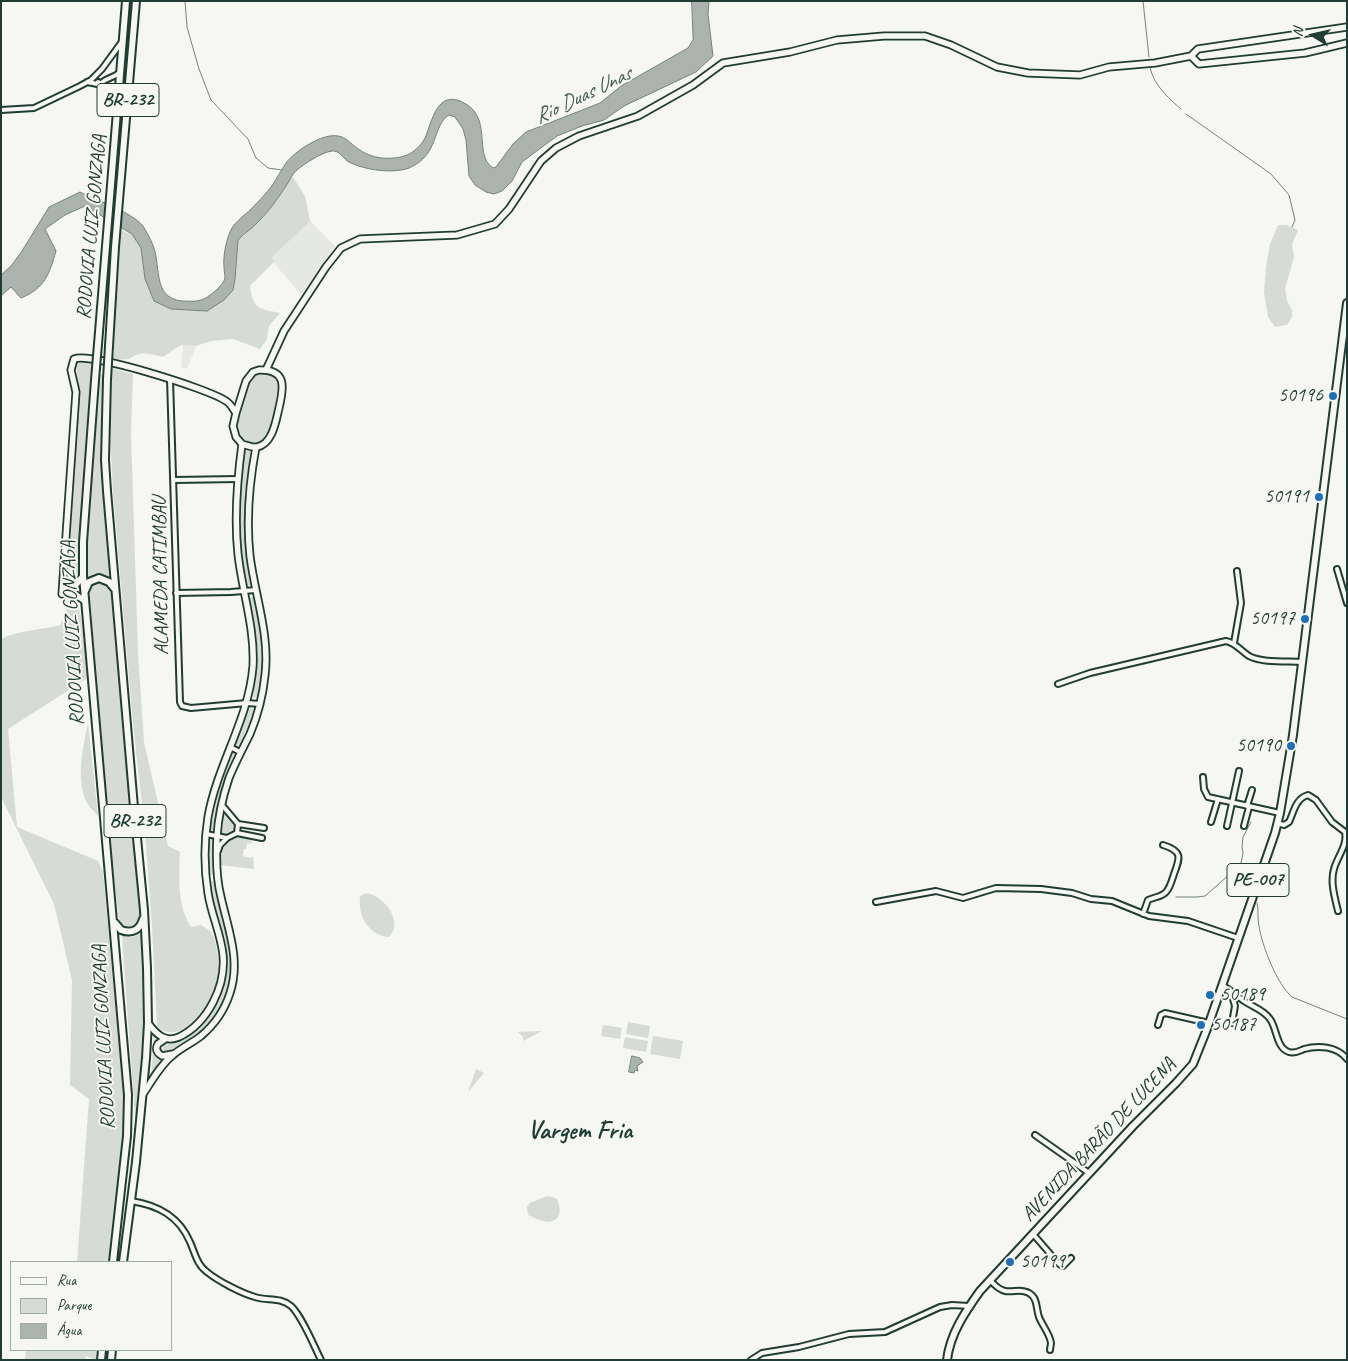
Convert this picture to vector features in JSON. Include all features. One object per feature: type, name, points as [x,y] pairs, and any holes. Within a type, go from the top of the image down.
[{"type":"main road","name":"RODOVIA LUIZ GONZAGA","points":[[113,1261],[127,1136],[128,1095],[83,576],[83,542],[126,1]]},
{"type":"main road","name":"RODOVIA LUIZ GONZAGA","points":[[123,1261],[143,1094],[148,1023],[144,910],[105,460],[108,346],[136,1]]},
{"type":"main road","points":[[266,370],[284,331],[326,267],[341,248],[360,239],[457,235],[495,224],[509,209],[541,161],[556,148],[579,136],[638,116],[693,85],[723,63],[790,52],[837,40],[884,36],[925,36],[952,44],[997,67],[1028,72],[1080,75],[1109,67],[1155,63],[1191,56],[1198,49],[1347,27]]},
{"type":"main road","points":[[1191,56],[1199,64],[1306,53],[1347,43]]},
{"type":"main road","name":"AVENIDA BARÃO DE LUCENA","points":[[947,1360],[950,1344],[969,1306],[980,1291],[1193,1064],[1209,1023],[1280,813],[1293,735],[1347,303]]},
{"type":"main road","points":[[62,594],[76,392],[72,374],[74,359],[119,364],[170,379],[226,401],[236,413]]},
{"type":"main road","points":[[143,1094],[161,1068],[175,1053],[202,1036],[213,1024],[223,1009],[234,978],[233,942],[220,896],[217,836],[229,779],[253,726],[260,704],[265,675],[265,635],[250,556],[248,511],[250,481],[256,448],[270,436],[283,391],[280,378],[274,372],[266,370],[259,370],[249,376],[241,395],[233,426],[236,437],[242,444],[256,448]]},
{"type":"main road","points":[[226,401],[233,400],[241,395]]},
{"type":"main road","points":[[175,1053],[162,1056],[156,1049],[158,1044],[165,1039],[180,1036],[201,1020],[212,1005],[223,971],[222,948],[213,919],[206,878],[205,856],[211,802],[219,776],[241,722],[252,666],[253,648],[243,591],[237,537],[238,479],[242,444]]},
{"type":"main road","points":[[62,594],[75,586],[83,576]]},
{"type":"main road","points":[[62,594],[76,595],[85,599],[85,588],[89,582],[99,578],[109,582],[116,594]]},
{"type":"main road","points":[[112,912],[117,927],[120,930],[130,932],[142,924],[144,910]]},
{"type":"main road","points":[[148,1023],[154,1031],[165,1039]]},
{"type":"street","points":[[1,110],[42,106],[87,82],[115,53],[123,41]]},
{"type":"street","points":[[100,84],[105,79],[115,77],[120,72]]},
{"type":"street","points":[[93,77],[100,84]]},
{"type":"street","points":[[87,82],[109,88],[115,95],[118,103]]},
{"type":"street","name":"ALAMEDA CATIMBAU","points":[[170,379],[180,698],[182,706],[191,708],[246,704]]},
{"type":"street","points":[[174,480],[238,479]]},
{"type":"street","points":[[1337,569],[1347,602]]},
{"type":"street","points":[[1234,643],[1241,603],[1237,571]]},
{"type":"street","points":[[176,592],[256,590]]},
{"type":"street","points":[[1058,684],[1131,662],[1226,640],[1234,643],[1254,658],[1302,662]]},
{"type":"street","points":[[246,704],[260,704]]},
{"type":"street","points":[[230,747],[240,752]]},
{"type":"street","points":[[1227,826],[1239,771]]},
{"type":"street","points":[[1203,777],[1206,795],[1218,800],[1280,813]]},
{"type":"street","points":[[1244,826],[1252,790]]},
{"type":"street","points":[[1278,823],[1284,824],[1289,822],[1297,803],[1301,798],[1308,795],[1316,800],[1332,822],[1345,832],[1346,840],[1332,877],[1338,911]]},
{"type":"street","points":[[1211,822],[1218,800]]},
{"type":"street","points":[[222,805],[238,824],[264,828]]},
{"type":"street","points":[[237,833],[238,824]]},
{"type":"street","points":[[256,837],[258,827]]},
{"type":"street","points":[[217,856],[220,845],[227,838],[237,833],[262,838]]},
{"type":"street","points":[[206,834],[227,838]]},
{"type":"street","points":[[1143,914],[1148,900],[1167,891],[1178,865],[1178,854],[1172,848],[1163,845]]},
{"type":"street","points":[[206,878],[218,878]]},
{"type":"street","points":[[876,902],[936,891],[963,898],[996,888],[1041,889],[1072,893],[1091,899],[1112,901],[1155,918],[1188,921],[1238,938]]},
{"type":"street","points":[[1222,985],[1264,1012],[1273,1024],[1284,1049],[1287,1051],[1326,1048],[1338,1051],[1347,1060]]},
{"type":"street","points":[[1230,991],[1236,1006],[1232,1023]]},
{"type":"street","points":[[1158,1025],[1160,1015],[1165,1013],[1209,1023]]},
{"type":"street","points":[[1036,1135],[1089,1173]]},
{"type":"street","points":[[130,1201],[151,1204],[161,1208],[170,1216],[186,1233],[199,1263],[208,1273],[255,1297],[278,1300],[289,1304],[297,1314],[321,1360]]},
{"type":"street","points":[[1033,1234],[1059,1264],[1063,1266],[1071,1258]]},
{"type":"street","points":[[990,1280],[996,1288],[1002,1291],[1023,1291],[1033,1296],[1036,1300],[1039,1316],[1051,1343],[1050,1350]]},
{"type":"street","points":[[751,1360],[762,1353],[799,1347],[849,1334],[886,1332],[940,1307],[952,1305],[969,1306]]},
{"type":"shaded area","points":[[310,221],[335,246],[301,295],[270,258]]},
{"type":"shaded area","points":[[183,345],[196,346],[187,369],[181,367]]},
{"type":"green space","points":[[292,176],[305,196],[310,221],[271,258],[274,262],[250,286],[253,299],[258,306],[280,313],[269,326],[267,339],[260,349],[233,339],[211,341],[196,346],[182,345],[163,357],[137,354],[129,359],[112,360],[120,231],[132,234],[140,246],[144,269],[155,301],[193,311],[235,279],[238,240],[267,210]]},
{"type":"green space","points":[[1278,225],[1286,225],[1298,230],[1292,244],[1294,257],[1285,289],[1287,301],[1292,310],[1292,317],[1287,325],[1275,327],[1268,317],[1264,292],[1270,244]]},
{"type":"green space","points":[[80,360],[94,363],[82,493],[78,574],[73,584],[68,586],[65,584],[78,380],[76,364]]},
{"type":"green space","points":[[112,368],[133,374],[131,433],[138,653],[144,742],[168,846],[180,852],[180,891],[183,910],[191,927],[201,925],[211,932],[218,959],[219,972],[214,993],[193,1022],[175,1032],[166,1032],[157,1026],[145,833],[133,724],[113,493],[110,433]]},
{"type":"green space","points":[[260,371],[274,375],[280,383],[281,389],[273,422],[265,442],[253,445],[243,443],[237,435],[236,426],[248,381],[252,375]]},
{"type":"green space","points":[[106,374],[102,453],[110,577],[95,574],[85,581],[85,541],[97,375]]},
{"type":"green space","points":[[244,446],[253,448],[245,491],[245,521],[252,585],[244,586],[238,518],[239,485]]},
{"type":"green space","points":[[91,579],[108,582],[116,595],[143,915],[140,924],[128,928],[119,919],[89,677],[8,729],[17,827],[98,861],[103,872],[118,1015],[125,1116],[109,1261],[77,1261],[89,1099],[70,1085],[72,980],[54,904],[1,797],[1,639],[15,634],[60,625],[66,615],[67,599],[72,595],[76,596],[81,618],[88,672],[86,594]]},
{"type":"green space","points":[[247,597],[254,597],[262,649],[259,698],[253,697],[257,653],[255,632]]},
{"type":"green space","points":[[253,708],[254,711],[239,748],[233,745],[247,709]]},
{"type":"green space","points":[[88,723],[98,816],[86,801],[81,782],[81,762]]},
{"type":"green space","points":[[232,750],[235,752],[226,777],[215,835],[210,833],[214,799]]},
{"type":"green space","points":[[224,813],[227,813],[235,827],[233,832],[223,836],[221,833]]},
{"type":"green space","points":[[238,836],[247,837],[252,841],[251,844],[247,843],[243,856],[251,858],[253,856],[254,869],[220,865],[224,847],[229,841]]},
{"type":"green space","points":[[208,837],[215,838],[215,875],[208,875]]},
{"type":"green space","points":[[216,881],[228,934],[231,958],[231,981],[226,1002],[214,1021],[195,1038],[168,1054],[163,1050],[163,1045],[167,1041],[178,1040],[193,1033],[199,1027],[216,1006],[225,983],[225,960],[212,898],[210,882]]},
{"type":"green space","points":[[365,893],[379,898],[390,910],[395,924],[389,937],[375,933],[366,923],[360,904],[360,897]]},
{"type":"green space","points":[[144,931],[146,1023],[136,1139],[122,935],[133,937]]},
{"type":"green space","points":[[628,1022],[650,1026],[648,1038],[626,1034]]},
{"type":"green space","points":[[603,1025],[622,1028],[620,1039],[601,1036]]},
{"type":"green space","points":[[542,1031],[523,1041],[523,1037],[518,1032]]},
{"type":"green space","points":[[154,1034],[163,1039],[155,1052],[171,1056],[151,1077]]},
{"type":"green space","points":[[653,1036],[683,1041],[680,1059],[650,1054]]},
{"type":"green space","points":[[625,1037],[648,1041],[646,1052],[623,1048]]},
{"type":"green space","points":[[476,1069],[484,1073],[468,1092]]},
{"type":"green space","points":[[547,1196],[556,1198],[558,1202],[560,1211],[554,1221],[543,1221],[528,1215],[527,1207],[530,1203]]},
{"type":"green space","points":[[26,1351],[99,1351],[96,1360],[86,1356],[85,1360],[25,1360]]},
{"type":"water","name":"Rio Duas Unas","points":[[692,1],[709,1],[708,14],[713,56],[696,72],[624,106],[604,120],[557,136],[522,162],[512,181],[502,191],[494,194],[486,192],[475,185],[469,176],[466,140],[463,129],[455,117],[449,115],[440,126],[426,156],[409,168],[395,171],[370,169],[355,165],[338,153],[330,151],[297,170],[268,211],[238,240],[233,290],[224,300],[207,311],[171,309],[154,301],[145,279],[141,248],[132,234],[85,206],[65,215],[45,229],[56,251],[48,274],[41,285],[21,298],[11,287],[1,296],[1,275],[11,266],[22,251],[49,207],[80,192],[122,211],[143,226],[155,251],[159,278],[166,293],[172,298],[182,301],[204,299],[224,281],[225,248],[233,227],[267,192],[290,158],[302,148],[324,137],[338,136],[346,139],[368,155],[381,158],[401,157],[417,149],[424,140],[439,106],[445,101],[452,99],[471,107],[477,115],[484,154],[487,162],[493,168],[496,167],[513,144],[526,132],[600,103],[621,86],[688,48],[693,40]]},
{"type":"water","points":[[632,1056],[640,1058],[643,1062],[637,1066],[638,1071],[635,1070],[634,1073],[629,1072]]},
{"type":"waterway","points":[[185,1],[187,27],[199,69],[211,100],[248,139],[256,158],[268,168],[282,170]]},
{"type":"waterway","points":[[1143,1],[1149,57]]},
{"type":"waterway","points":[[1150,66],[1157,84],[1181,109]]},
{"type":"waterway","points":[[1186,114],[1271,174],[1289,195],[1295,220],[1292,227]]},
{"type":"waterway","points":[[1240,868],[1243,853],[1243,837],[1251,822]]},
{"type":"waterway","points":[[1176,897],[1205,896],[1230,874],[1240,868],[1245,871],[1248,884],[1243,888],[1245,895]]},
{"type":"waterway","points":[[1257,903],[1258,923],[1263,944],[1271,964],[1286,991],[1292,997],[1347,1019]]},
{"type":"place","name":"50196","points":[[1333,396]]},
{"type":"place","name":"50191","points":[[1319,497]]},
{"type":"place","name":"50197","points":[[1305,619]]},
{"type":"place","name":"50190","points":[[1291,746]]},
{"type":"place","name":"50189","points":[[1210,995]]},
{"type":"place","name":"50187","points":[[1201,1025]]},
{"type":"place","name":"50199","points":[[1010,1262]]},
{"type":"district","name":"Vargem Fria","points":[[580,1131]]}]
